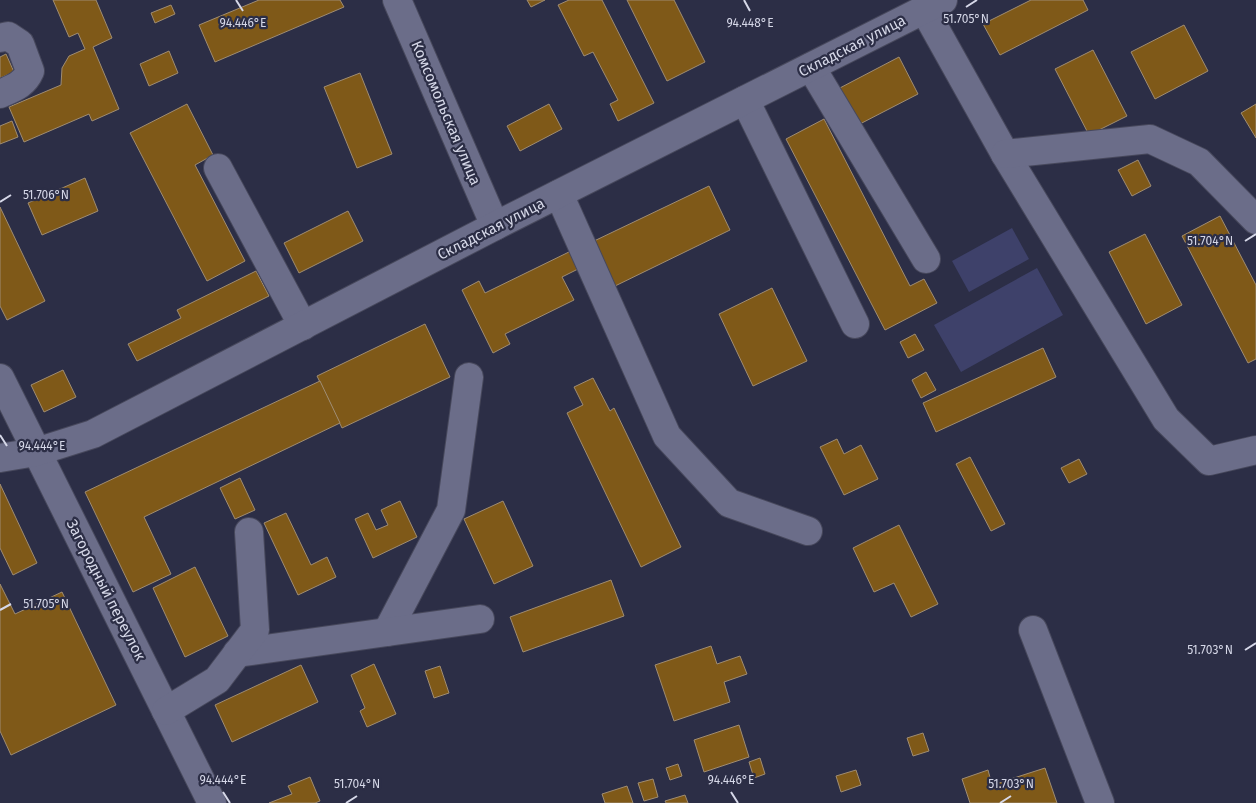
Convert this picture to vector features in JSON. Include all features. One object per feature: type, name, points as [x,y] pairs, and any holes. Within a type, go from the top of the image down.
[{"type":"street","name":"Комсомольская улица","points":[[397,0],[494,226]]},
{"type":"street","name":"Складская улица","points":[[0,458],[36,452],[93,434],[494,226],[934,5]]},
{"type":"street","points":[[934,5],[1005,154],[1166,419],[1209,461],[1256,450]]},
{"type":"street","points":[[0,38],[8,36],[20,44],[30,71],[26,79],[20,84],[0,94]]},
{"type":"street","points":[[811,67],[926,260]]},
{"type":"street","points":[[745,100],[855,324]]},
{"type":"street","points":[[1005,154],[1150,139],[1199,162],[1256,220]]},
{"type":"street","points":[[218,168],[302,326]]},
{"type":"street","points":[[559,194],[667,436],[729,503],[808,531]]},
{"type":"street","name":"Загородный переулок","points":[[0,378],[212,803]]},
{"type":"street","points":[[387,632],[451,510],[469,378]]},
{"type":"street","points":[[166,711],[217,680],[255,630],[248,532]]},
{"type":"street","points":[[238,653],[480,619]]},
{"type":"street","points":[[1033,630],[1100,803]]},
{"type":"shaded area","points":[[1012,228],[1029,259],[969,292],[952,261]]},
{"type":"shaded area","points":[[1037,268],[1063,315],[961,372],[934,325]]},
{"type":"building","points":[[53,0],[96,0],[112,38],[93,47],[119,109],[92,121],[89,114],[24,142],[9,107],[61,85],[62,68],[69,56],[85,49],[78,33],[69,37]]},
{"type":"building","points":[[259,0],[340,0],[344,7],[215,62],[199,25]]},
{"type":"building","points":[[527,0],[545,0],[531,7]]},
{"type":"building","points":[[569,0],[602,0],[654,103],[618,121],[610,104],[618,100],[593,52],[584,56],[558,5]]},
{"type":"building","points":[[627,0],[674,0],[705,62],[667,81]]},
{"type":"building","points":[[1031,0],[1083,0],[1088,10],[1000,55],[983,24]]},
{"type":"building","points":[[171,5],[175,14],[155,23],[151,13]]},
{"type":"building","points":[[1184,25],[1208,71],[1155,99],[1131,52]]},
{"type":"building","points":[[1093,50],[1127,116],[1089,135],[1055,69]]},
{"type":"building","points":[[169,51],[178,73],[149,86],[140,64]]},
{"type":"building","points":[[6,54],[14,72],[0,78],[0,57]]},
{"type":"building","points":[[899,57],[918,94],[856,126],[836,90]]},
{"type":"building","points":[[360,73],[392,154],[357,168],[324,87]]},
{"type":"building","points":[[187,104],[213,155],[195,165],[245,261],[207,281],[130,133]]},
{"type":"building","points":[[549,104],[562,129],[520,151],[507,126]]},
{"type":"building","points":[[1256,104],[1256,138],[1241,113]]},
{"type":"building","points":[[824,119],[910,286],[924,279],[937,303],[885,330],[786,139]]},
{"type":"building","points":[[12,121],[18,137],[0,144],[0,126]]},
{"type":"building","points":[[1138,160],[1151,186],[1132,196],[1118,170]]},
{"type":"building","points":[[85,178],[98,211],[42,235],[28,203]]},
{"type":"building","points":[[709,186],[730,230],[613,287],[592,242]]},
{"type":"building","points":[[0,207],[45,301],[7,320],[0,306]]},
{"type":"building","points":[[348,211],[363,241],[299,273],[284,243]]},
{"type":"building","points":[[1220,216],[1256,285],[1256,359],[1248,363],[1182,236]]},
{"type":"building","points":[[1145,234],[1182,305],[1146,324],[1109,252]]},
{"type":"building","points":[[573,250],[582,267],[562,277],[574,300],[505,334],[510,344],[493,353],[462,290],[479,281],[485,293]]},
{"type":"building","points":[[256,271],[269,296],[137,361],[128,344],[181,318],[177,310]]},
{"type":"building","points":[[772,288],[807,361],[753,386],[719,314]]},
{"type":"building","points":[[425,324],[450,377],[342,428],[317,376]]},
{"type":"building","points":[[915,334],[924,350],[908,358],[900,342]]},
{"type":"building","points":[[1043,348],[1056,377],[936,432],[923,403]]},
{"type":"building","points":[[63,370],[76,397],[44,412],[31,385]]},
{"type":"building","points":[[926,372],[936,390],[921,398],[912,380]]},
{"type":"building","points":[[593,378],[610,411],[614,408],[681,547],[641,567],[567,413],[583,405],[574,387]]},
{"type":"building","points":[[320,381],[340,423],[144,517],[171,574],[133,592],[85,492]]},
{"type":"building","points":[[837,439],[844,454],[861,445],[878,479],[844,495],[820,447]]},
{"type":"building","points":[[970,457],[1005,524],[991,531],[956,464]]},
{"type":"building","points":[[1079,459],[1087,474],[1069,483],[1061,468]]},
{"type":"building","points":[[240,478],[255,510],[235,519],[220,488]]},
{"type":"building","points":[[0,484],[37,563],[13,575],[0,548]]},
{"type":"building","points":[[400,501],[417,537],[373,558],[355,519],[368,513],[376,530],[388,525],[381,510]]},
{"type":"building","points":[[503,501],[533,566],[494,584],[464,519]]},
{"type":"building","points":[[286,513],[311,565],[327,557],[336,577],[298,595],[264,523]]},
{"type":"building","points":[[899,525],[938,604],[911,617],[894,583],[874,592],[853,548]]},
{"type":"building","points":[[195,567],[228,636],[185,657],[153,588]]},
{"type":"building","points":[[611,580],[624,616],[523,652],[510,617]]},
{"type":"building","points":[[0,584],[15,614],[62,592],[116,705],[11,755],[0,731]]},
{"type":"building","points":[[711,646],[717,664],[740,656],[747,674],[724,682],[730,702],[674,721],[655,665]]},
{"type":"building","points":[[374,664],[396,714],[367,727],[360,711],[365,708],[351,675]]},
{"type":"building","points":[[301,665],[318,702],[232,742],[215,705]]},
{"type":"building","points":[[440,666],[449,693],[434,698],[425,671]]},
{"type":"building","points":[[739,725],[749,757],[704,772],[694,740]]},
{"type":"building","points":[[923,733],[929,751],[913,756],[907,738]]},
{"type":"building","points":[[760,758],[765,774],[754,778],[749,762]]},
{"type":"building","points":[[678,764],[682,776],[670,780],[666,768]]},
{"type":"building","points":[[1045,768],[1057,803],[970,803],[962,779],[988,770],[992,785]]},
{"type":"building","points":[[856,770],[861,785],[841,792],[836,776]]},
{"type":"building","points":[[310,777],[320,801],[315,803],[269,803],[292,794],[288,786]]},
{"type":"building","points":[[653,779],[658,797],[644,801],[638,783]]},
{"type":"building","points":[[627,786],[633,803],[605,803],[602,794]]},
{"type":"building","points":[[685,795],[688,803],[666,803],[665,801]]}]
